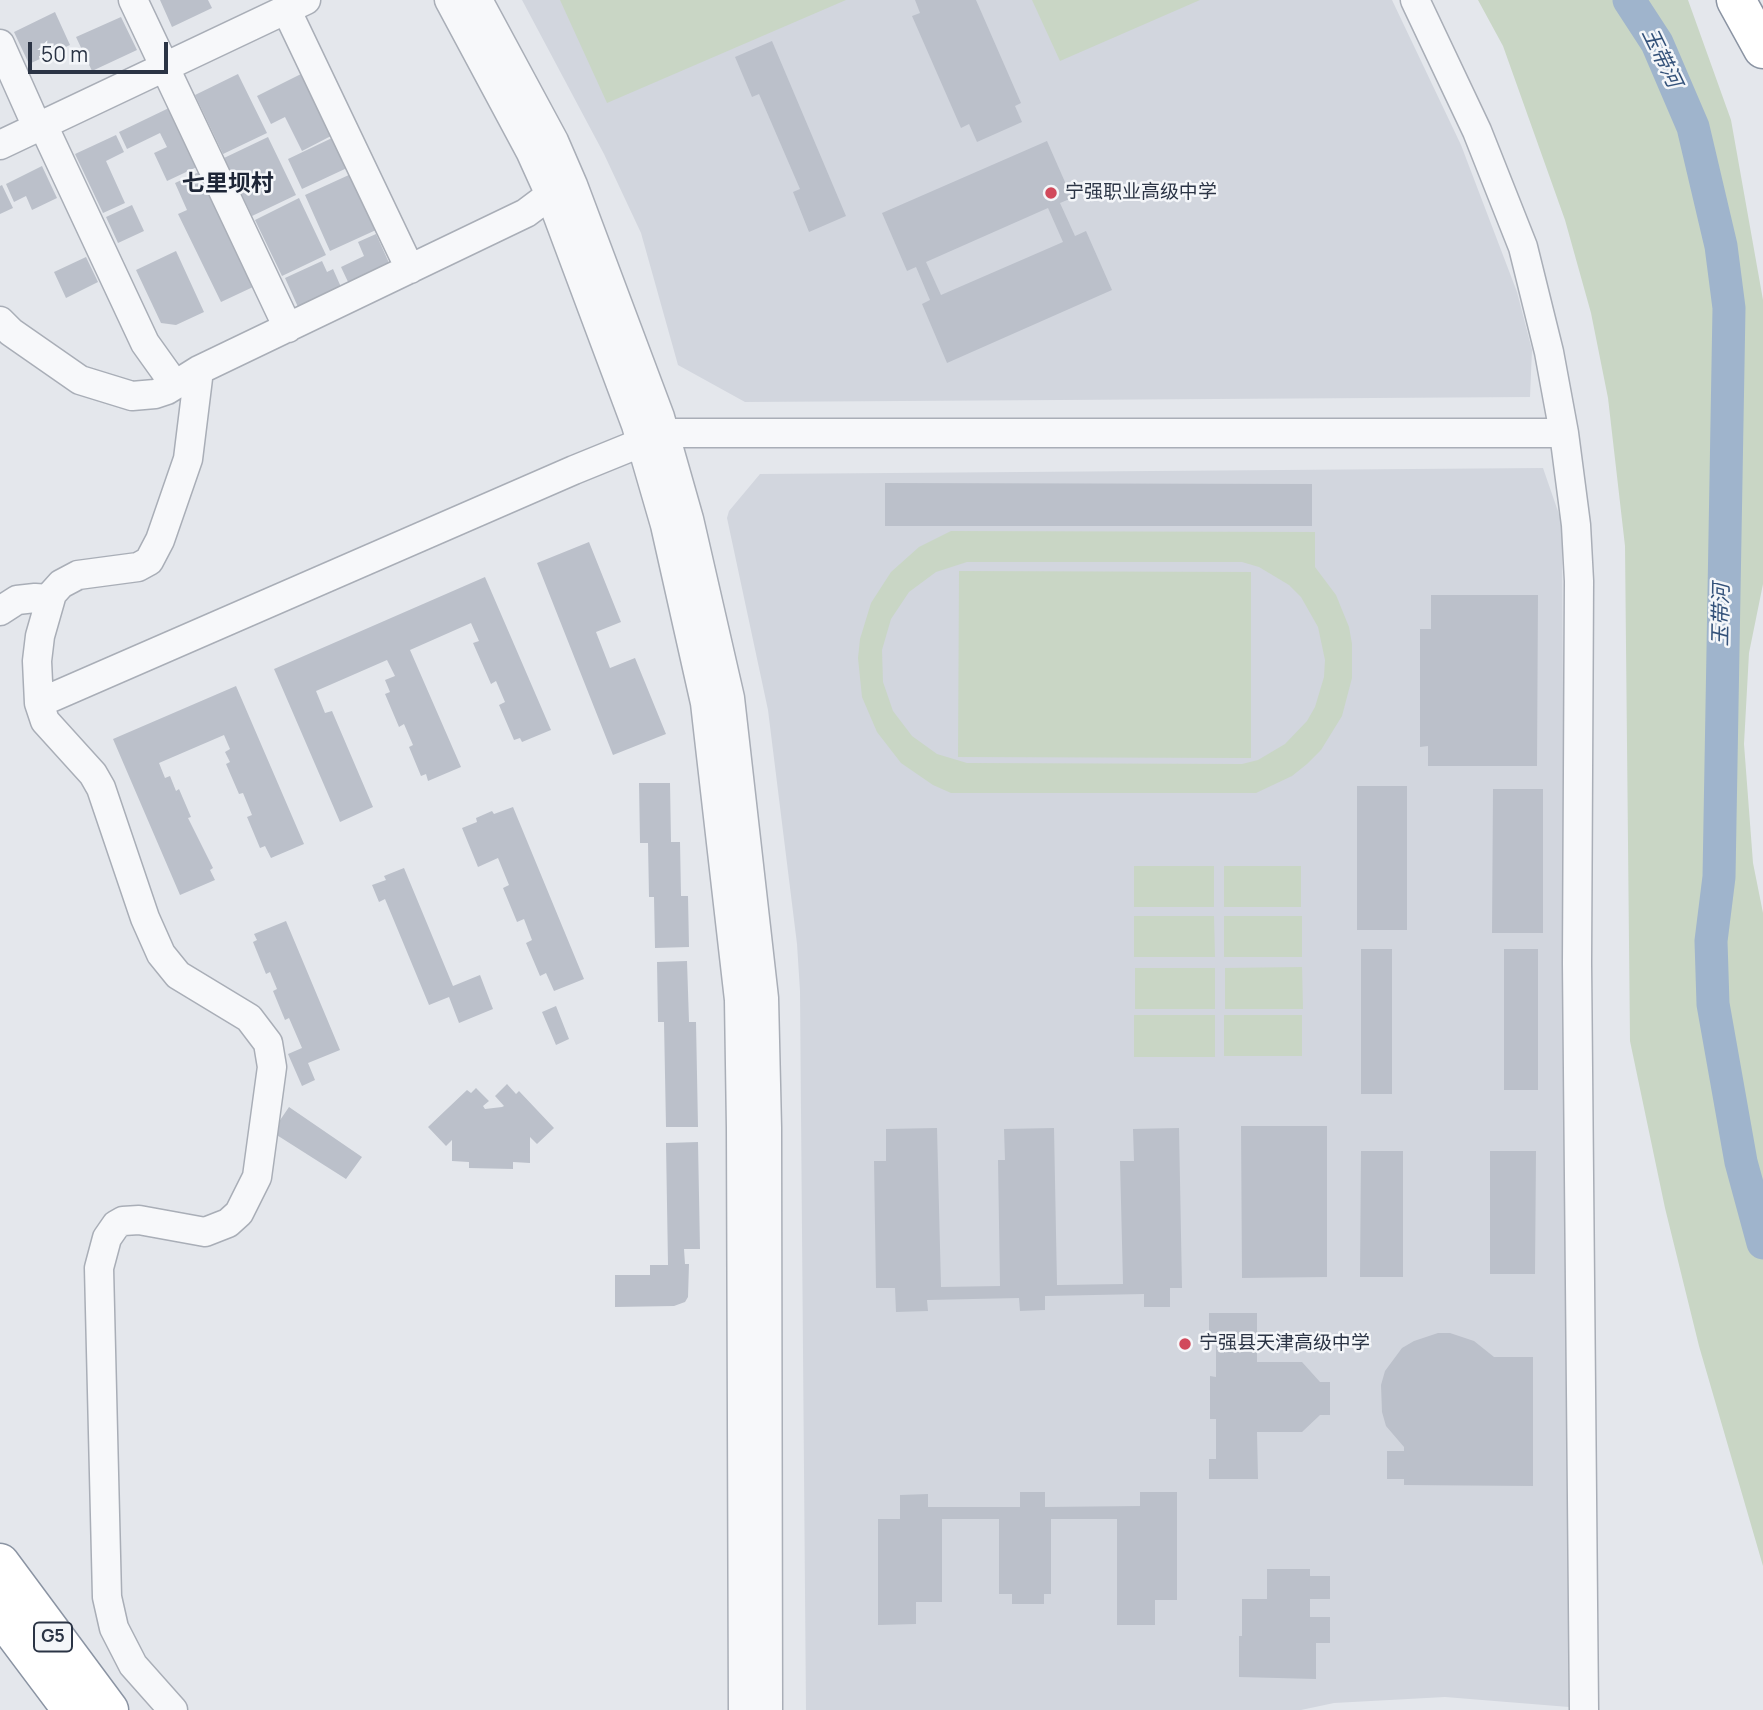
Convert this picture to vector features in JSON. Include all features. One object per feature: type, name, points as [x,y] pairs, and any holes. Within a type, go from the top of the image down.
[{"type":"highway","points":[[1736,0],[1763,49]]},
{"type":"highway","name":"G5","points":[[0,1563],[109,1710]]},
{"type":"highway","name":"G5","points":[[0,1614],[72,1710]]},
{"type":"street","points":[[133,0],[288,328]]},
{"type":"street","points":[[449,0],[525,141],[550,195],[689,519],[730,698],[764,998],[767,1128],[768,1710]]},
{"type":"street","points":[[478,0],[554,141],[573,185],[654,438],[668,539],[705,702],[739,1000],[743,1710]]},
{"type":"street","points":[[1422,3],[1523,247],[1549,352],[1564,433],[1576,525],[1579,581],[1577,963],[1584,1710]]},
{"type":"street","points":[[0,145],[296,5],[410,269]]},
{"type":"street","points":[[0,44],[145,343],[175,385]]},
{"type":"street","points":[[0,321],[11,332],[80,380],[132,396],[155,394],[526,213],[550,195]]},
{"type":"street","points":[[173,1710],[133,1665],[114,1628],[107,1597],[99,1268],[107,1237],[116,1225],[123,1221],[139,1220],[205,1232],[228,1223],[239,1213],[257,1177],[272,1067],[268,1043],[249,1018],[178,975],[161,954],[145,918],[101,788],[93,774],[45,721],[39,703],[38,648],[50,599],[61,584],[72,578],[138,567],[149,561],[160,540],[188,459],[200,370]]},
{"type":"street","points":[[39,703],[654,438],[1564,433]]},
{"type":"street","points":[[0,611],[17,600],[35,597],[50,599]]},
{"type":"shaded area","name":"宁强职业高级中学","points":[[522,0],[1392,0],[1461,145],[1517,292],[1532,350],[1530,397],[745,402],[678,365],[641,233],[604,154]]},
{"type":"shaded area","name":"宁强县天津高级中学","points":[[1543,468],[1562,523],[1569,1707],[1445,1697],[1334,1703],[1301,1710],[806,1710],[800,991],[797,944],[768,710],[727,518],[729,511],[760,474]]},
{"type":"green space","points":[[560,0],[846,0],[607,103]]},
{"type":"green space","points":[[1032,0],[1200,0],[1060,61]]},
{"type":"green space","points":[[1478,0],[1688,0],[1731,120],[1763,300],[1763,584],[1749,653],[1744,744],[1753,863],[1763,913],[1763,1566],[1699,1346],[1665,1208],[1630,1041],[1625,546],[1608,398],[1591,313],[1565,220],[1503,46]]},
{"type":"green space","points":[[951,531],[1315,532],[1315,567],[1336,595],[1349,627],[1352,644],[1352,678],[1342,716],[1321,750],[1307,764],[1292,776],[1256,793],[951,793],[933,785],[901,763],[877,732],[862,697],[858,658],[860,639],[871,603],[891,572],[919,547]],"holes":[[[967,562],[1242,562],[1259,567],[1289,585],[1301,597],[1318,627],[1325,660],[1324,677],[1315,707],[1307,721],[1285,744],[1258,760],[1242,764],[967,763],[937,754],[912,736],[893,711],[883,682],[882,650],[891,619],[909,592],[936,572]]]},
{"type":"green space","points":[[959,571],[1251,572],[1251,758],[958,757]]},
{"type":"green space","points":[[1134,866],[1214,866],[1214,907],[1134,907]]},
{"type":"green space","points":[[1224,866],[1301,866],[1301,907],[1224,907]]},
{"type":"green space","points":[[1134,916],[1214,916],[1215,957],[1134,957]]},
{"type":"green space","points":[[1224,916],[1302,916],[1302,957],[1224,957]]},
{"type":"green space","points":[[1302,967],[1303,1009],[1225,1009],[1225,968]]},
{"type":"green space","points":[[1135,968],[1215,968],[1215,1009],[1135,1009]]},
{"type":"green space","points":[[1134,1015],[1215,1015],[1215,1057],[1134,1057]]},
{"type":"green space","points":[[1224,1015],[1302,1015],[1302,1056],[1224,1056]]},
{"type":"building","points":[[160,0],[208,0],[212,8],[172,27]]},
{"type":"building","points":[[915,0],[976,0],[1021,103],[1015,106],[1022,122],[977,142],[969,124],[961,128],[912,16],[920,13]]},
{"type":"building","points":[[55,12],[70,45],[29,64],[14,32]]},
{"type":"building","points":[[121,17],[137,50],[92,71],[76,37]]},
{"type":"building","points":[[772,41],[846,216],[809,232],[793,192],[800,189],[759,94],[752,97],[735,57]]},
{"type":"building","points":[[238,74],[267,133],[223,154],[195,95]]},
{"type":"building","points":[[301,74],[331,136],[302,151],[285,117],[271,124],[257,96]]},
{"type":"building","points":[[171,107],[199,166],[167,181],[154,153],[167,147],[160,133],[127,149],[119,132]]},
{"type":"building","points":[[116,135],[124,152],[106,161],[125,203],[103,213],[75,154]]},
{"type":"building","points":[[268,137],[296,195],[252,216],[224,158]]},
{"type":"building","points":[[332,138],[347,168],[302,189],[288,159]]},
{"type":"building","points":[[1047,141],[1072,198],[1060,203],[1075,236],[1086,231],[1112,290],[947,363],[922,304],[930,300],[916,267],[907,271],[882,213]],"holes":[[[1048,208],[1063,242],[941,295],[926,262]]]},
{"type":"building","points":[[42,166],[57,198],[32,210],[26,196],[14,202],[6,184]]},
{"type":"building","points":[[199,172],[253,287],[221,302],[178,214],[187,210],[175,183]]},
{"type":"building","points":[[351,174],[376,230],[330,251],[305,195]]},
{"type":"building","points":[[2,185],[13,208],[0,214],[0,186]]},
{"type":"building","points":[[299,198],[326,255],[282,276],[255,220]]},
{"type":"building","points":[[132,205],[144,231],[118,243],[106,217]]},
{"type":"building","points":[[376,234],[390,265],[349,284],[341,267],[364,256],[358,242]]},
{"type":"building","points":[[176,251],[204,312],[176,325],[161,323],[136,270]]},
{"type":"building","points":[[86,257],[98,282],[66,298],[54,272]]},
{"type":"building","points":[[322,261],[327,272],[333,269],[341,287],[298,307],[285,278]]},
{"type":"building","points":[[885,483],[1312,484],[1312,526],[885,526]]},
{"type":"building","points":[[589,542],[621,622],[596,632],[610,668],[635,658],[666,734],[613,755],[537,563]]},
{"type":"building","points":[[485,577],[551,730],[522,742],[520,738],[514,740],[499,705],[505,702],[496,681],[491,684],[473,643],[479,641],[471,623],[410,650],[461,767],[428,781],[426,774],[421,776],[409,747],[413,745],[404,724],[399,727],[385,694],[390,692],[385,680],[395,676],[387,660],[316,691],[325,713],[332,711],[373,807],[340,822],[274,669]]},
{"type":"building","points":[[1431,595],[1538,595],[1537,766],[1428,766],[1428,746],[1420,747],[1420,629],[1431,629]]},
{"type":"building","points":[[236,686],[304,844],[271,858],[265,846],[260,848],[247,817],[252,815],[226,764],[230,762],[225,752],[230,749],[224,735],[159,763],[165,778],[170,776],[176,791],[179,789],[191,817],[188,818],[213,868],[210,870],[215,880],[180,895],[113,739]]},
{"type":"building","points":[[639,783],[670,783],[671,842],[680,842],[681,896],[688,896],[689,947],[655,948],[654,897],[649,897],[648,843],[640,843]]},
{"type":"building","points":[[1357,786],[1407,786],[1407,930],[1357,930]]},
{"type":"building","points":[[1493,789],[1543,789],[1543,933],[1492,933]]},
{"type":"building","points":[[513,807],[584,979],[554,991],[546,973],[540,976],[526,943],[532,940],[524,919],[517,922],[503,888],[509,885],[498,858],[478,867],[462,828],[477,822],[476,818],[492,811],[494,814]]},
{"type":"building","points":[[404,868],[453,986],[480,975],[493,1009],[459,1023],[449,997],[429,1005],[385,899],[379,902],[372,885],[386,880],[384,876]]},
{"type":"building","points":[[286,921],[340,1050],[308,1063],[315,1080],[302,1086],[288,1054],[302,1048],[289,1018],[285,1020],[273,991],[277,989],[270,972],[266,974],[253,942],[257,940],[254,934]]},
{"type":"building","points":[[1361,949],[1392,949],[1392,1094],[1361,1094]]},
{"type":"building","points":[[1504,949],[1538,949],[1538,1090],[1504,1090]]},
{"type":"building","points":[[687,961],[689,1022],[696,1022],[698,1127],[666,1127],[664,1022],[658,1022],[657,962]]},
{"type":"building","points":[[556,1006],[569,1039],[556,1045],[542,1012]]},
{"type":"building","points":[[507,1084],[516,1094],[519,1091],[554,1128],[537,1144],[530,1137],[530,1163],[513,1162],[513,1169],[469,1168],[469,1162],[452,1161],[452,1140],[446,1146],[428,1127],[467,1090],[471,1093],[476,1088],[489,1101],[483,1106],[485,1109],[504,1106],[495,1096]]},
{"type":"building","points":[[289,1107],[362,1157],[346,1179],[272,1132]]},
{"type":"building","points":[[1241,1126],[1327,1126],[1327,1277],[1242,1278]]},
{"type":"building","points":[[937,1128],[941,1287],[1000,1286],[998,1160],[1005,1160],[1004,1129],[1054,1128],[1057,1285],[1123,1284],[1120,1161],[1134,1161],[1133,1129],[1179,1128],[1182,1288],[1170,1288],[1170,1307],[1144,1307],[1144,1294],[1045,1296],[1045,1310],[1020,1311],[1019,1298],[927,1300],[928,1311],[896,1312],[895,1288],[876,1288],[874,1161],[886,1161],[886,1129]]},
{"type":"building","points":[[698,1142],[700,1249],[684,1249],[685,1264],[689,1264],[688,1297],[685,1302],[674,1306],[615,1307],[615,1275],[650,1275],[650,1265],[668,1265],[666,1143]]},
{"type":"building","points":[[1361,1151],[1403,1151],[1403,1277],[1360,1277]]},
{"type":"building","points":[[1490,1151],[1536,1151],[1535,1274],[1490,1274]]},
{"type":"building","points":[[1209,1313],[1257,1313],[1257,1362],[1302,1362],[1320,1382],[1330,1382],[1330,1415],[1320,1415],[1302,1432],[1257,1432],[1258,1479],[1209,1479],[1209,1459],[1216,1459],[1216,1419],[1210,1419],[1210,1376],[1216,1377],[1216,1336],[1209,1336]]},
{"type":"building","points":[[1438,1333],[1450,1333],[1474,1341],[1494,1357],[1533,1357],[1533,1486],[1404,1485],[1404,1479],[1387,1479],[1387,1451],[1404,1451],[1404,1447],[1386,1426],[1382,1412],[1381,1385],[1385,1371],[1402,1348]]},
{"type":"building","points":[[1020,1492],[1045,1492],[1045,1507],[1140,1506],[1140,1492],[1177,1492],[1177,1600],[1155,1600],[1155,1625],[1117,1625],[1117,1519],[1051,1519],[1051,1594],[1044,1594],[1044,1604],[1012,1604],[1012,1594],[999,1594],[999,1519],[942,1519],[942,1602],[916,1602],[916,1624],[878,1625],[878,1519],[900,1519],[900,1495],[928,1494],[928,1507],[1020,1507]]},
{"type":"building","points":[[1267,1569],[1310,1569],[1310,1576],[1330,1576],[1330,1599],[1310,1599],[1310,1617],[1330,1617],[1330,1643],[1316,1643],[1316,1679],[1239,1677],[1242,1599],[1267,1599]]},
{"type":"waterway","name":"玉带河","points":[[1629,0],[1657,43],[1693,127],[1721,246],[1729,308],[1719,877],[1711,941],[1713,1004],[1741,1162],[1763,1243]]},
{"type":"place","name":"宁强职业高级中学","points":[[1051,193]]},
{"type":"place","name":"宁强县天津高级中学","points":[[1185,1344]]},
{"type":"district","name":"七里坝村","points":[[228,185]]}]
